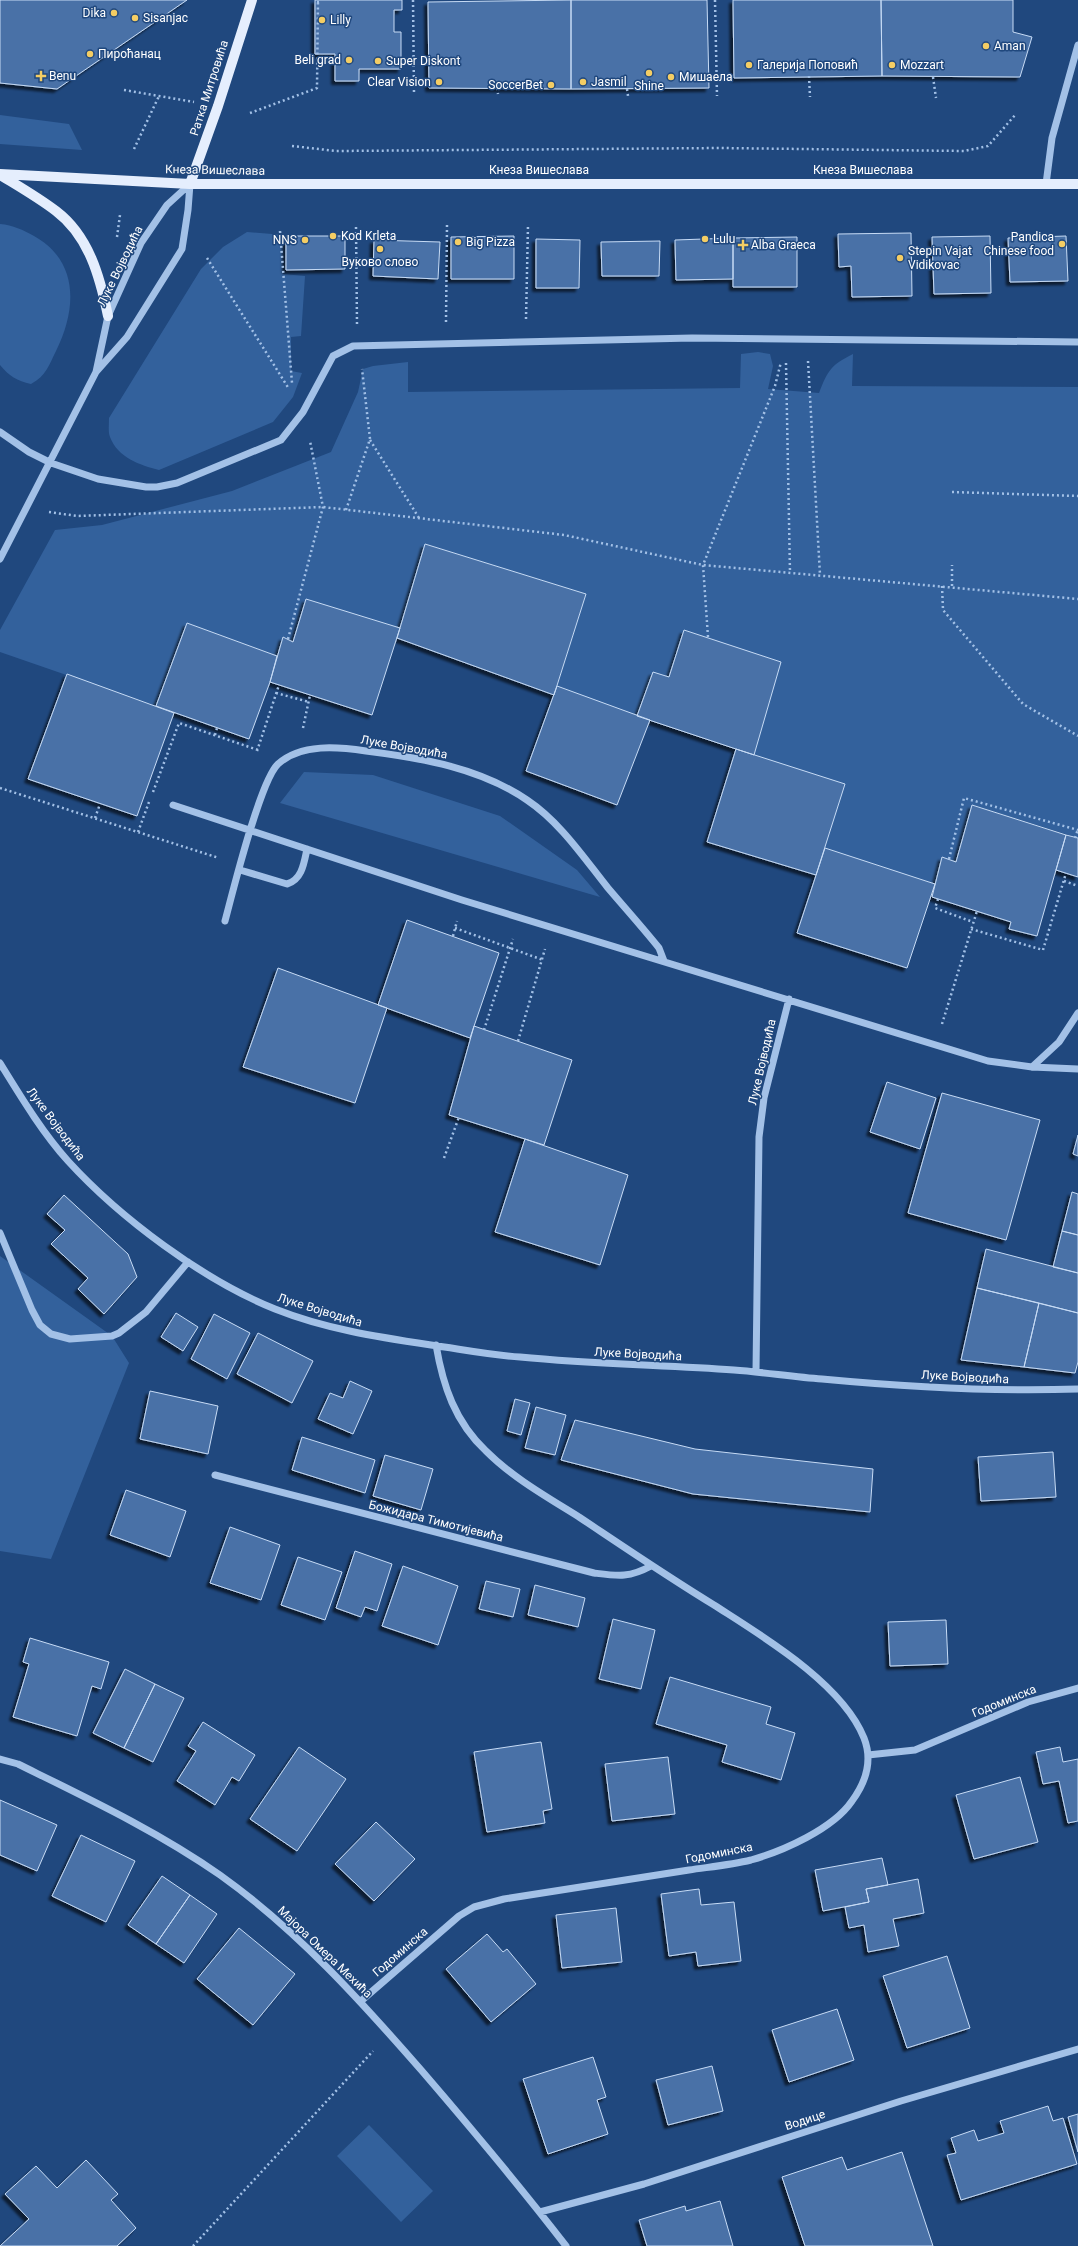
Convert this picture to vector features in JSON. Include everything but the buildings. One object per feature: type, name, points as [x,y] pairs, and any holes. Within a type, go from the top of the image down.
[{"type":"main road","name":"Ратка Митровића","points":[[190,184],[218,106],[252,0]]},
{"type":"main road","name":"Кнеза Вишеслава","points":[[0,174],[190,184],[1078,184]]},
{"type":"main road","points":[[0,174],[48,205],[72,225],[92,259],[101,285],[108,316]]},
{"type":"street","points":[[1046,184],[1052,138],[1078,45]]},
{"type":"street","name":"Луке Војводића","points":[[0,559],[25,508],[51,463],[96,372],[108,316],[141,243],[167,205],[190,184]]},
{"type":"street","name":"Луке Војводића","points":[[96,372],[127,337],[182,249],[190,184]]},
{"type":"street","points":[[0,432],[29,452],[51,463],[98,479],[128,485],[157,488],[177,483],[281,440],[303,412],[332,356],[339,351],[357,345],[786,338],[1078,342]]},
{"type":"street","name":"Луке Војводића","points":[[225,921],[251,831],[272,771],[285,758],[297,753],[315,749],[333,748],[402,755],[458,769],[512,790],[545,815],[568,839],[659,948],[663,954],[664,960]]},
{"type":"street","points":[[173,805],[307,850],[518,917],[664,960],[736,984],[988,1061],[1032,1067],[1078,1069]]},
{"type":"street","points":[[240,867],[287,884],[293,882],[301,874],[307,850]]},
{"type":"street","name":"Луке Војводића","points":[[756,1371],[759,1137],[764,1098],[789,999]]},
{"type":"street","points":[[1032,1067],[1059,1042],[1078,1013]]},
{"type":"street","name":"Луке Војводића","points":[[0,1063],[42,1128],[68,1160],[101,1193],[188,1262],[233,1290],[283,1311],[349,1332],[517,1357],[756,1371],[822,1379],[967,1389],[1026,1391],[1078,1389]]},
{"type":"street","points":[[0,1234],[32,1310],[40,1325],[51,1334],[70,1339],[106,1337],[119,1333],[146,1312],[188,1262]]},
{"type":"street","points":[[436,1346],[441,1379],[458,1417],[474,1440],[506,1469],[651,1566],[766,1638],[818,1678],[837,1698],[855,1723],[864,1738],[868,1755]]},
{"type":"street","name":"Божидара Тимотијевића","points":[[215,1475],[594,1572],[625,1576],[640,1572],[651,1566]]},
{"type":"street","name":"Годоминска","points":[[361,2001],[459,1916],[474,1907],[504,1899],[750,1860],[794,1843],[821,1828],[847,1809],[860,1790],[867,1773],[868,1755],[915,1750],[1028,1702],[1078,1688]]},
{"type":"street","name":"Мајора Омера Мехића","points":[[0,1759],[18,1764],[152,1832],[220,1875],[287,1927],[361,2001],[488,2148],[566,2246]]},
{"type":"street","name":"Водице","points":[[540,2212],[644,2184],[901,2101],[1078,2049]]},
{"type":"path","points":[[413,0],[414,94]]},
{"type":"path","points":[[716,0],[717,96]]},
{"type":"path","points":[[250,113],[317,88],[318,1],[322,2]]},
{"type":"path","points":[[809,76],[810,97]]},
{"type":"path","points":[[933,76],[936,98]]},
{"type":"path","points":[[497,88],[498,94]]},
{"type":"path","points":[[627,89],[628,96]]},
{"type":"path","points":[[124,90],[194,102]]},
{"type":"path","points":[[134,150],[159,96]]},
{"type":"path","points":[[292,146],[336,151],[721,148],[964,151],[988,146],[1016,114]]},
{"type":"path","points":[[116,244],[120,215]]},
{"type":"path","points":[[446,343],[447,224]]},
{"type":"path","points":[[526,342],[528,225]]},
{"type":"path","points":[[356,227],[357,345]]},
{"type":"path","points":[[206,258],[291,390],[280,231]]},
{"type":"path","points":[[786,338],[790,572]]},
{"type":"path","points":[[807,338],[820,575]]},
{"type":"path","points":[[346,510],[370,440],[362,369]]},
{"type":"path","points":[[708,637],[703,565],[775,386]]},
{"type":"path","points":[[370,440],[419,518]]},
{"type":"path","points":[[288,639],[323,507],[314,460]]},
{"type":"path","points":[[952,492],[1078,496]]},
{"type":"path","points":[[77,516],[323,507],[564,535],[703,565],[942,586],[1078,600]]},
{"type":"path","points":[[952,565],[952,587]]},
{"type":"path","points":[[942,586],[943,610],[1023,704],[1078,736]]},
{"type":"path","points":[[276,693],[309,702]]},
{"type":"path","points":[[297,753],[310,695]]},
{"type":"path","points":[[138,832],[179,723],[258,750]]},
{"type":"path","points":[[215,735],[218,728]]},
{"type":"path","points":[[0,788],[138,832],[240,867]]},
{"type":"path","points":[[949,859],[964,798],[1078,829],[1075,838]]},
{"type":"path","points":[[95,818],[100,804]]},
{"type":"path","points":[[971,929],[1043,950],[1066,873]]},
{"type":"path","points":[[1064,881],[1078,886]]},
{"type":"path","points":[[938,899],[935,908],[973,922]]},
{"type":"path","points":[[936,1045],[976,911]]},
{"type":"path","points":[[484,1030],[511,948],[518,917]]},
{"type":"path","points":[[518,1041],[544,960],[550,926]]},
{"type":"path","points":[[455,928],[544,960]]},
{"type":"path","points":[[444,1158],[459,1117]]},
{"type":"path","points":[[193,2246],[389,2034]]},
{"type":"shaded area","points":[[0,115],[69,124],[82,150],[0,144]]},
{"type":"shaded area","points":[[0,224],[9,225],[22,230],[49,246],[59,259],[66,272],[70,287],[68,319],[63,335],[44,374],[31,384],[14,378],[0,365]]},
{"type":"shaded area","points":[[247,232],[284,235],[283,274],[305,276],[301,336],[291,337],[291,371],[302,373],[293,397],[273,422],[159,470],[130,460],[118,450],[109,435],[109,418],[201,269],[223,247]]},
{"type":"shaded area","points":[[758,352],[770,354],[773,366],[768,389],[819,393],[831,369],[853,354],[852,386],[1078,387],[1078,838],[973,805],[956,862],[942,857],[935,884],[825,848],[754,755],[780,662],[684,630],[669,677],[637,716],[557,686],[586,594],[425,544],[400,628],[306,599],[293,642],[283,637],[277,656],[187,623],[156,706],[0,652],[0,630],[55,530],[102,525],[232,491],[331,452],[358,392],[363,369],[373,366],[408,362],[408,392],[740,388],[741,354]]},
{"type":"shaded area","points":[[304,772],[373,775],[500,816],[577,870],[600,897],[280,803]]},
{"type":"shaded area","points":[[0,1256],[112,1336],[129,1363],[51,1559],[0,1551]]},
{"type":"shaded area","points":[[369,2125],[433,2191],[401,2222],[337,2156]]},
{"type":"place","name":"Dika","points":[[114,13]]},
{"type":"place","name":"Sisanjac","points":[[135,18]]},
{"type":"place","name":"Lilly","points":[[322,20]]},
{"type":"place","name":"Aman","points":[[986,46]]},
{"type":"place","name":"Пироћанац","points":[[90,54]]},
{"type":"place","name":"Beli grad","points":[[349,60]]},
{"type":"place","name":"Super Diskont","points":[[378,61]]},
{"type":"place","name":"Галерија Поповић","points":[[749,65]]},
{"type":"place","name":"Mozzart","points":[[892,65]]},
{"type":"place","name":"Shine","points":[[649,73]]},
{"type":"place","name":"Benu","points":[[41,76]]},
{"type":"place","name":"Мишаела","points":[[671,77]]},
{"type":"place","name":"Clear Vision","points":[[439,82]]},
{"type":"place","name":"Jasmil","points":[[583,82]]},
{"type":"place","name":"SoccerBet","points":[[551,85]]},
{"type":"place","name":"Kod Krleta","points":[[333,236]]},
{"type":"place","name":"Lulu","points":[[705,239]]},
{"type":"place","name":"NNS","points":[[305,240]]},
{"type":"place","name":"Big Pizza","points":[[458,242]]},
{"type":"place","name":"Pandica Chinese food","points":[[1062,244]]},
{"type":"place","name":"Alba Graeca","points":[[743,245]]},
{"type":"place","name":"Вуково слово","points":[[380,249]]},
{"type":"place","name":"Stepin Vajat Vidikovac","points":[[900,258]]}]
